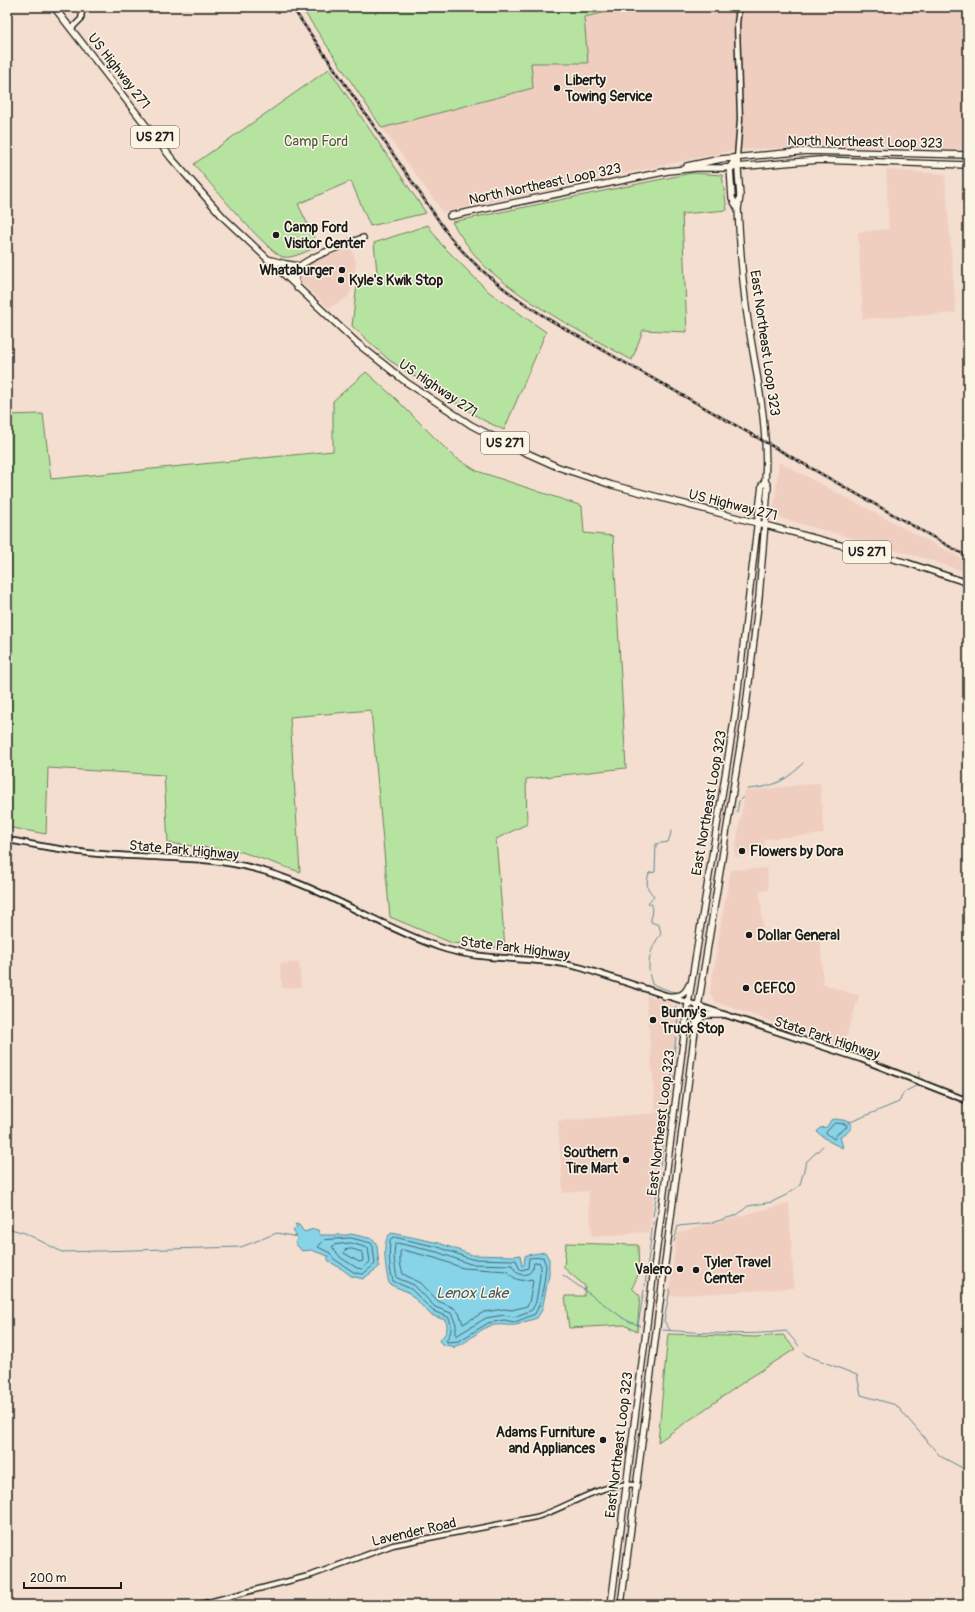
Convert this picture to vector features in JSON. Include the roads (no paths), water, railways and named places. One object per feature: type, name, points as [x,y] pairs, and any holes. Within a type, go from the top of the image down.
[{"type":"highway","name":"US Highway 271","points":[[54,7],[192,183],[224,218],[362,348],[395,374],[446,410],[489,435],[538,458],[592,479],[650,496],[765,525]]},
{"type":"highway","name":"North Northeast Loop 323","points":[[668,171],[716,160],[820,150],[966,155]]},
{"type":"highway","points":[[819,160],[820,150]]},
{"type":"highway","points":[[965,165],[966,155]]},
{"type":"highway","name":"East Northeast Loop 323","points":[[621,1605],[698,1007],[741,750],[754,652],[765,525],[768,486],[766,481],[765,426],[746,308],[738,209],[740,196],[738,157]]},
{"type":"highway","points":[[730,167],[738,157]]},
{"type":"highway","name":"North Northeast Loop 323","points":[[450,216],[668,171],[703,167],[730,167],[819,160],[965,165]]},
{"type":"highway","name":"East Northeast Loop 323","points":[[730,167],[732,198],[738,209]]},
{"type":"highway","points":[[289,279],[290,274],[299,266],[363,238]]},
{"type":"highway","points":[[266,258],[299,266]]},
{"type":"highway","points":[[297,288],[295,275],[299,266]]},
{"type":"highway","name":"East Northeast Loop 323","points":[[611,1605],[688,1004],[731,748],[744,651],[762,485],[766,481]]},
{"type":"highway","points":[[750,596],[759,597]]},
{"type":"highway","points":[[744,651],[754,652]]},
{"type":"highway","points":[[731,748],[741,750]]},
{"type":"highway","points":[[718,822],[728,824]]},
{"type":"highway","points":[[700,928],[710,930]]},
{"type":"highway","points":[[664,996],[682,995],[692,979]]},
{"type":"highway","points":[[694,1037],[699,1021],[703,1016],[709,1014],[722,1015]]},
{"type":"highway","points":[[679,1076],[689,1078]]},
{"type":"highway","points":[[667,1171],[676,1172]]},
{"type":"highway","points":[[657,1245],[667,1246]]},
{"type":"main road","name":"US Highway 271","points":[[765,525],[908,563],[968,583]]},
{"type":"main road","name":"State Park Highway","points":[[7,840],[85,853],[200,859],[254,868],[294,880],[408,934],[443,948],[479,956],[569,965],[861,1059],[968,1101]]},
{"type":"street","points":[[71,29],[81,19],[82,12],[80,7]]},
{"type":"street","points":[[738,157],[740,119],[737,24],[739,7]]},
{"type":"street","name":"Lavender Road","points":[[197,1605],[312,1575],[401,1544],[536,1517],[554,1511],[604,1489],[627,1484],[636,1485]]},
{"type":"water","points":[[835,1119],[849,1121],[851,1124],[851,1128],[845,1134],[840,1136],[843,1148],[830,1142],[817,1132],[820,1128],[827,1127],[831,1120]]},
{"type":"water","points":[[295,1224],[299,1225],[304,1232],[314,1229],[318,1230],[320,1235],[351,1234],[373,1239],[377,1245],[379,1267],[363,1279],[351,1276],[330,1262],[328,1260],[328,1256],[311,1250],[302,1251],[295,1243],[297,1237],[293,1231],[297,1227]]},
{"type":"water","name":"Lenox Lake","points":[[392,1233],[439,1243],[472,1255],[520,1255],[522,1266],[524,1265],[525,1256],[545,1252],[549,1259],[549,1275],[542,1310],[537,1318],[520,1324],[494,1325],[485,1328],[464,1343],[455,1346],[454,1348],[452,1346],[443,1345],[439,1341],[447,1329],[445,1320],[431,1315],[408,1292],[389,1283],[385,1264],[385,1248],[388,1236]]},
{"type":"waterway","points":[[747,789],[764,787],[778,782],[791,775],[803,763]]},
{"type":"waterway","points":[[737,812],[739,801],[743,797]]},
{"type":"waterway","points":[[700,822],[704,820],[709,810],[712,809]]},
{"type":"waterway","points":[[672,830],[668,842],[656,844],[655,872],[649,873],[647,880],[649,891],[654,896],[648,903],[652,904],[651,922],[659,925],[661,934],[651,952],[649,971],[652,984],[677,992]]},
{"type":"waterway","points":[[676,1007],[675,1010],[678,1016],[677,1027]]},
{"type":"waterway","points":[[669,1098],[676,1037]]},
{"type":"waterway","points":[[919,1077],[920,1071]]},
{"type":"waterway","points":[[848,1123],[899,1102],[904,1092],[916,1086]]},
{"type":"waterway","points":[[663,1141],[668,1109]]},
{"type":"waterway","points":[[660,1166],[663,1146]]},
{"type":"waterway","points":[[674,1242],[678,1226],[711,1223],[737,1215],[748,1206],[772,1202],[786,1195],[800,1185],[806,1162],[823,1146]]},
{"type":"waterway","points":[[653,1216],[659,1178]]},
{"type":"waterway","points":[[645,1286],[653,1222]]},
{"type":"waterway","points":[[7,1228],[25,1233],[62,1252],[241,1247],[277,1233],[297,1237]]},
{"type":"waterway","points":[[563,1275],[626,1320],[640,1326]]},
{"type":"waterway","points":[[670,1289],[664,1321],[670,1330]]},
{"type":"waterway","points":[[638,1325],[644,1290]]},
{"type":"waterway","points":[[663,1330],[740,1334],[786,1331],[799,1346]]},
{"type":"waterway","points":[[804,1352],[806,1355],[857,1375],[861,1395],[896,1405],[940,1456],[968,1471]]},
{"type":"railway","points":[[292,7],[450,237],[486,274],[512,295],[555,323],[968,557]]},
{"type":"place","name":"Liberty Towing Service","points":[[557,88]]},
{"type":"place","name":"Camp Ford Visitor Center","points":[[276,235]]},
{"type":"place","name":"Whataburger","points":[[342,270]]},
{"type":"place","name":"Kyle's Kwik Stop","points":[[341,280]]},
{"type":"place","name":"Flowers by Dora","points":[[742,851]]},
{"type":"place","name":"Dollar General","points":[[749,935]]},
{"type":"place","name":"CEFCO","points":[[746,988]]},
{"type":"place","name":"Bunny's Truck Stop","points":[[653,1020]]},
{"type":"place","name":"Southern Tire Mart","points":[[626,1160]]},
{"type":"place","name":"Valero","points":[[680,1269]]},
{"type":"place","name":"Tyler Travel Center","points":[[696,1270]]},
{"type":"place","name":"Adams Furniture and Appliances","points":[[603,1440]]},
{"type":"park label","name":"Camp Ford","points":[[316,141]]}]
